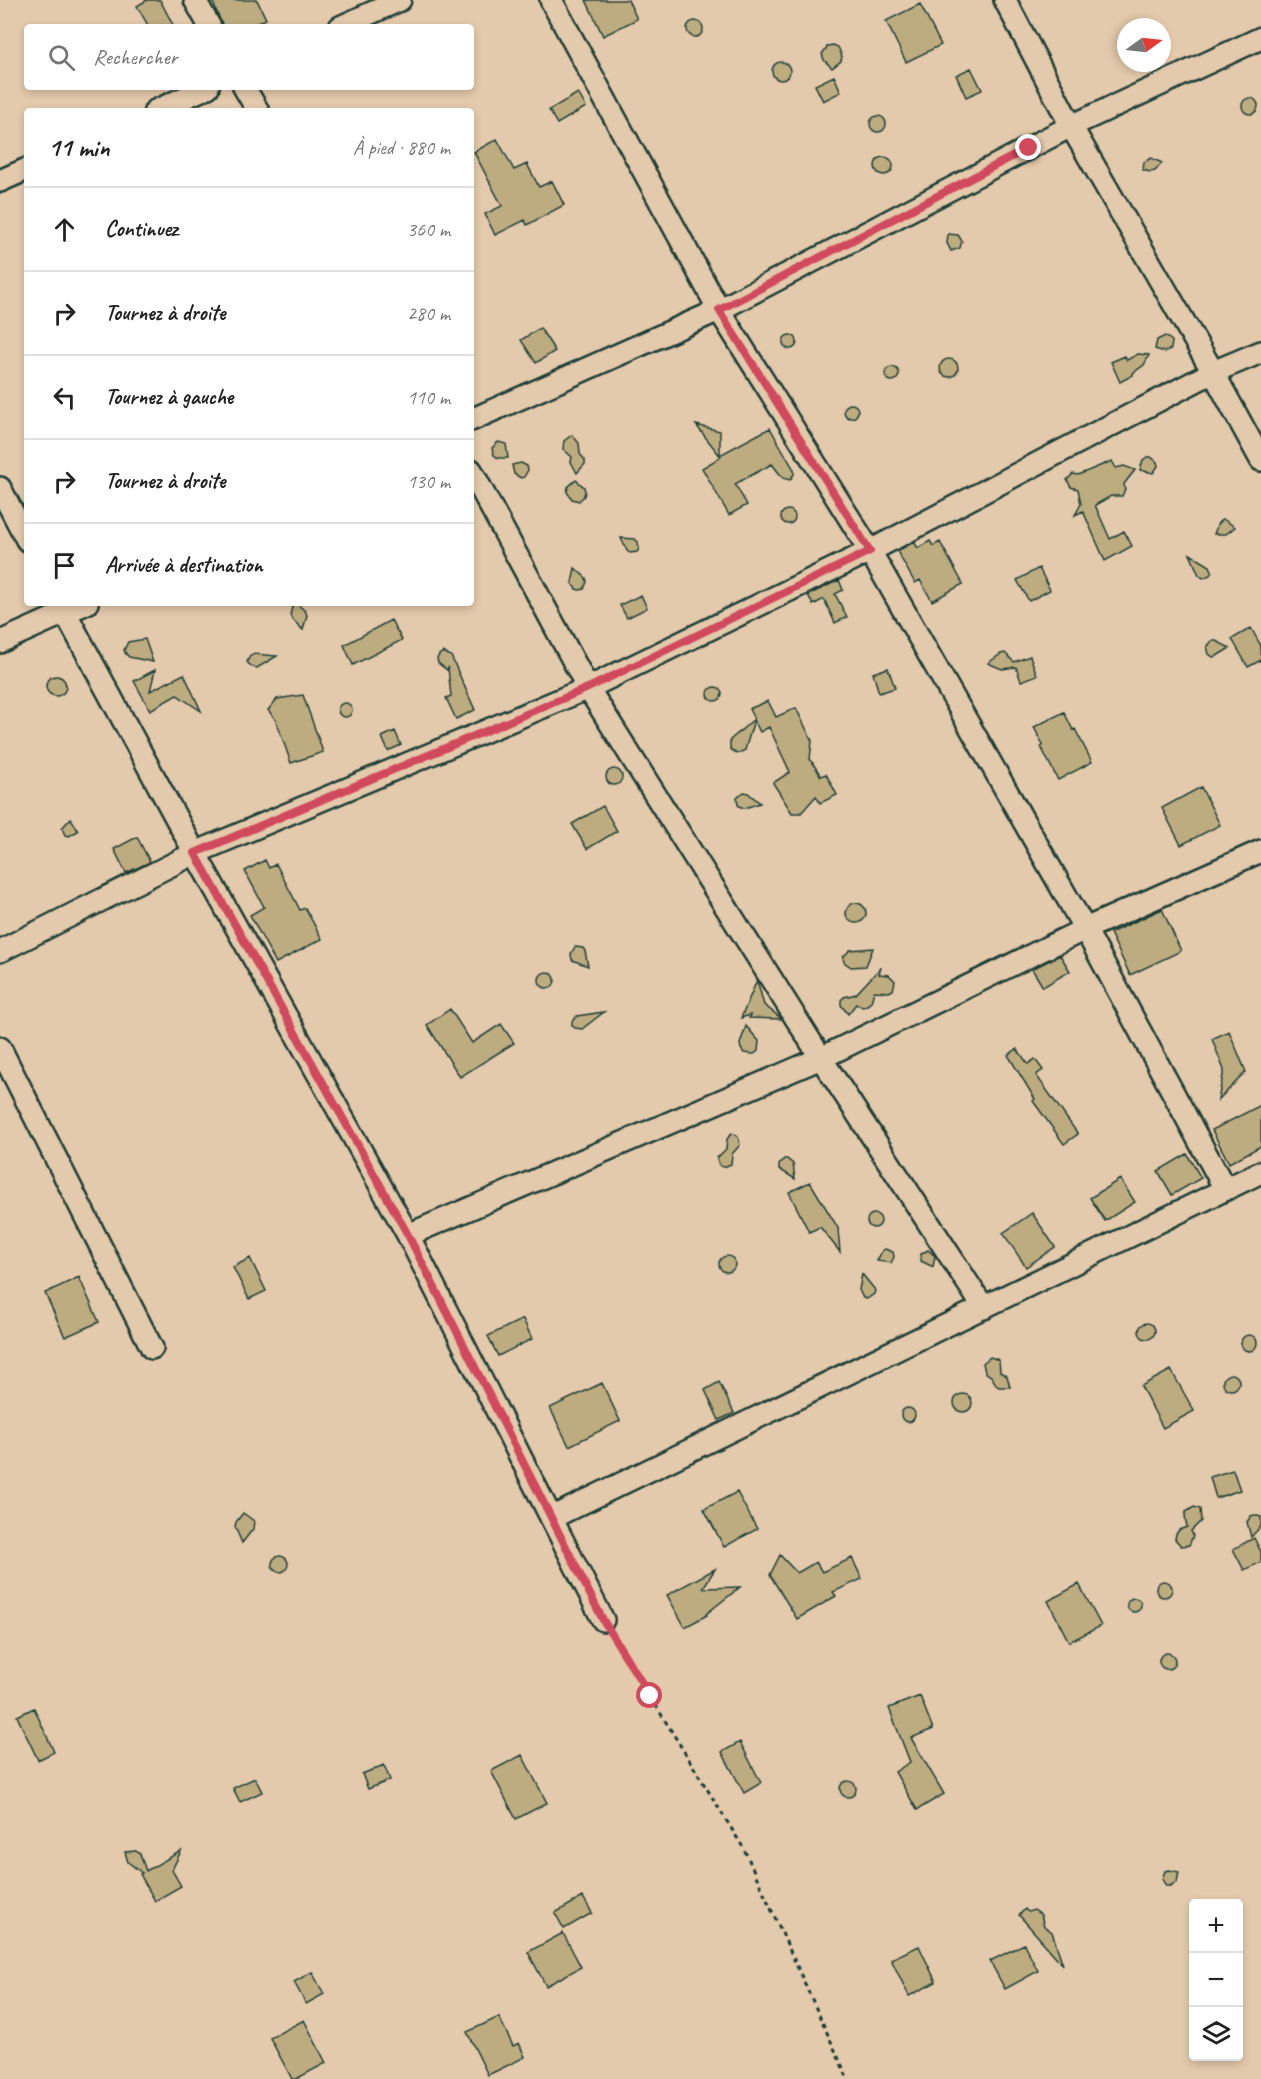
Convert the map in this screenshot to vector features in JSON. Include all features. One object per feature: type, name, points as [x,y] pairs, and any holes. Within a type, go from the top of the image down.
[{"type":"street","points":[[195,0],[208,24]]},
{"type":"street","points":[[347,24],[400,0]]},
{"type":"street","points":[[551,0],[719,310],[870,551],[1085,929],[1225,1189]]},
{"type":"street","points":[[1005,0],[1071,126],[1261,460]]},
{"type":"street","points":[[474,419],[719,310],[1071,126],[1261,38]]},
{"type":"street","points":[[162,108],[201,90]]},
{"type":"street","points":[[246,90],[256,108]]},
{"type":"street","points":[[0,181],[24,170]]},
{"type":"street","points":[[0,951],[195,853],[588,688],[870,551],[1213,372],[1261,352]]},
{"type":"street","points":[[474,476],[588,688],[821,1058],[984,1308]]},
{"type":"street","points":[[0,488],[24,534]]},
{"type":"street","points":[[0,642],[62,608],[195,853],[408,1235],[603,1620]]},
{"type":"street","points":[[408,1235],[821,1058],[1085,929],[1261,851]]},
{"type":"street","points":[[0,1048],[152,1348]]},
{"type":"street","points":[[551,1518],[1261,1172]]},
{"type":"path","points":[[603,1620],[744,1849],[848,2079]]},
{"type":"building","points":[[147,0],[160,0],[172,24],[147,24],[137,6]]},
{"type":"building","points":[[212,0],[257,0],[266,19],[255,24],[222,24]]},
{"type":"building","points":[[586,0],[628,0],[637,19],[603,36]]},
{"type":"building","points":[[920,4],[941,45],[906,62],[886,21]]},
{"type":"building","points":[[695,21],[703,29],[695,37],[687,29]]},
{"type":"building","points":[[828,46],[838,47],[842,56],[841,61],[832,68],[824,60],[822,54]]},
{"type":"building","points":[[781,62],[787,65],[790,71],[787,77],[781,80],[775,77],[772,71],[775,65]]},
{"type":"building","points":[[971,68],[982,90],[966,97],[956,75]]},
{"type":"building","points":[[834,76],[841,92],[823,101],[815,85]]},
{"type":"building","points":[[578,93],[586,107],[557,124],[549,110]]},
{"type":"building","points":[[1247,98],[1253,98],[1258,106],[1256,112],[1247,114],[1242,109],[1242,103]]},
{"type":"building","points":[[875,116],[881,116],[886,124],[884,130],[875,132],[870,127],[870,121]]},
{"type":"building","points":[[497,139],[514,170],[527,164],[539,187],[552,181],[564,205],[527,225],[525,220],[495,235],[485,214],[502,206],[474,152]]},
{"type":"building","points":[[884,157],[890,160],[893,166],[890,172],[884,175],[878,172],[875,166],[878,160]]},
{"type":"building","points":[[1151,158],[1162,163],[1155,171],[1143,170],[1144,162]]},
{"type":"building","points":[[948,234],[958,235],[962,241],[960,248],[951,251],[947,243]]},
{"type":"building","points":[[540,328],[555,351],[536,363],[521,340]]},
{"type":"building","points":[[787,335],[793,335],[797,342],[793,349],[787,349],[783,345],[783,339]]},
{"type":"building","points":[[1165,336],[1172,341],[1171,349],[1164,352],[1155,349],[1157,340]]},
{"type":"building","points":[[1138,354],[1149,355],[1144,365],[1133,375],[1120,382],[1111,362],[1125,356],[1127,360]]},
{"type":"building","points":[[949,359],[955,362],[958,368],[955,374],[949,377],[943,374],[940,368],[943,362]]},
{"type":"building","points":[[889,367],[895,367],[899,374],[895,381],[889,381],[885,377],[885,371]]},
{"type":"building","points":[[848,404],[854,404],[858,411],[854,418],[848,418],[844,414],[844,408]]},
{"type":"building","points":[[696,425],[720,431],[720,455],[770,428],[794,470],[794,474],[790,480],[783,478],[772,464],[735,484],[747,505],[729,515],[702,468],[721,457]]},
{"type":"building","points":[[572,435],[579,443],[580,454],[585,460],[585,464],[577,473],[571,462],[572,457],[563,449],[564,441]]},
{"type":"building","points":[[498,442],[506,444],[508,458],[498,458],[494,455],[492,448]]},
{"type":"building","points":[[1147,457],[1157,462],[1158,466],[1153,473],[1140,470],[1143,460]]},
{"type":"building","points":[[1112,461],[1116,468],[1124,466],[1135,470],[1124,484],[1125,489],[1122,496],[1111,496],[1095,505],[1110,539],[1124,531],[1132,546],[1105,561],[1083,511],[1075,515],[1081,504],[1078,489],[1071,487],[1067,480],[1073,474],[1078,475]]},
{"type":"building","points":[[521,463],[527,466],[528,470],[521,478],[514,474],[512,465]]},
{"type":"building","points":[[576,480],[585,491],[579,501],[572,499],[567,492],[568,487]]},
{"type":"building","points":[[785,510],[791,510],[795,517],[791,524],[785,524],[781,520],[781,514]]},
{"type":"building","points":[[1223,519],[1235,527],[1226,534],[1214,534],[1218,523]]},
{"type":"building","points":[[621,538],[635,539],[638,542],[637,552],[627,551]]},
{"type":"building","points":[[930,541],[933,546],[940,542],[963,584],[932,601],[920,580],[915,583],[897,551],[914,542],[918,548]]},
{"type":"building","points":[[1190,554],[1210,566],[1212,571],[1210,575],[1203,578],[1199,575]]},
{"type":"building","points":[[575,568],[586,578],[584,589],[576,589],[572,583]]},
{"type":"building","points":[[1039,568],[1050,590],[1029,601],[1017,580]]},
{"type":"building","points":[[839,580],[843,590],[835,594],[847,617],[835,623],[824,599],[813,605],[808,595]]},
{"type":"building","points":[[641,595],[647,608],[627,618],[620,605]]},
{"type":"building","points":[[292,606],[299,606],[305,611],[307,615],[303,630],[292,619],[290,615]]},
{"type":"building","points":[[391,620],[402,640],[353,665],[344,645]]},
{"type":"building","points":[[1251,628],[1261,646],[1261,660],[1248,667],[1232,639]]},
{"type":"building","points":[[145,639],[153,662],[129,657],[124,650],[128,642]]},
{"type":"building","points":[[1212,641],[1230,648],[1213,657],[1209,654],[1207,647]]},
{"type":"building","points":[[443,652],[451,656],[475,710],[456,719],[446,698],[451,696],[448,668],[447,670],[438,663],[437,659]]},
{"type":"building","points":[[1005,653],[1014,662],[1030,656],[1037,675],[1021,681],[1016,667],[1002,669],[988,663]]},
{"type":"building","points":[[254,654],[277,656],[257,668],[247,662]]},
{"type":"building","points":[[888,668],[895,688],[879,693],[873,673]]},
{"type":"building","points":[[155,670],[150,691],[184,674],[201,711],[177,695],[150,710],[134,681]]},
{"type":"building","points":[[56,676],[63,679],[66,686],[63,693],[56,696],[49,693],[46,686],[49,679]]},
{"type":"building","points":[[712,687],[718,687],[722,694],[718,701],[712,701],[708,697],[708,691]]},
{"type":"building","points":[[303,695],[323,752],[291,763],[276,720],[268,710],[277,699]]},
{"type":"building","points":[[768,701],[776,717],[796,708],[812,741],[810,759],[821,776],[826,774],[837,795],[820,803],[816,796],[801,813],[792,813],[773,783],[790,772],[769,727],[760,732],[754,720],[745,750],[737,754],[730,749],[730,740],[754,719],[749,709]]},
{"type":"building","points":[[342,703],[348,703],[352,710],[348,717],[342,717],[338,713],[338,707]]},
{"type":"building","points":[[1064,712],[1092,762],[1058,780],[1041,747],[1043,745],[1034,727]]},
{"type":"building","points":[[395,731],[401,745],[388,751],[382,737]]},
{"type":"building","points":[[611,769],[617,769],[622,777],[620,783],[611,785],[606,780],[606,774]]},
{"type":"building","points":[[1201,787],[1220,825],[1181,845],[1162,808]]},
{"type":"building","points":[[744,792],[760,803],[745,808],[738,805],[737,797]]},
{"type":"building","points":[[603,806],[617,831],[587,849],[572,824]]},
{"type":"building","points":[[71,818],[78,831],[69,836],[65,835],[62,828]]},
{"type":"building","points":[[137,837],[150,862],[126,873],[114,849]]},
{"type":"building","points":[[265,860],[269,868],[276,864],[300,910],[305,908],[322,939],[276,963],[250,915],[264,907],[245,871]]},
{"type":"building","points":[[856,903],[863,906],[866,913],[863,920],[856,923],[849,920],[846,913],[849,906]]},
{"type":"building","points":[[1162,909],[1181,951],[1130,975],[1110,933]]},
{"type":"building","points":[[575,947],[583,948],[588,966],[572,960],[571,954]]},
{"type":"building","points":[[873,948],[866,966],[851,967],[844,962],[843,957],[850,950]]},
{"type":"building","points":[[1060,955],[1070,971],[1043,987],[1032,969]]},
{"type":"building","points":[[881,967],[879,974],[889,975],[895,981],[893,990],[874,991],[871,1002],[863,1007],[856,1004],[848,1014],[841,1005],[841,1000],[856,994]]},
{"type":"building","points":[[547,972],[555,980],[547,988],[539,980]]},
{"type":"building","points":[[757,980],[764,1005],[782,1019],[749,1018],[750,1015],[741,1018]]},
{"type":"building","points":[[450,1009],[472,1043],[501,1024],[514,1043],[460,1077],[427,1025]]},
{"type":"building","points":[[604,1012],[582,1029],[572,1025],[572,1021],[577,1016]]},
{"type":"building","points":[[746,1026],[759,1041],[758,1051],[754,1054],[744,1053],[741,1049],[740,1044]]},
{"type":"building","points":[[1229,1031],[1246,1072],[1218,1100],[1224,1070],[1212,1039]]},
{"type":"building","points":[[1017,1049],[1028,1064],[1035,1059],[1043,1070],[1036,1075],[1078,1134],[1064,1144],[1033,1101],[1035,1099],[1008,1055]]},
{"type":"building","points":[[1261,1105],[1261,1146],[1229,1163],[1212,1130]]},
{"type":"building","points":[[732,1133],[738,1137],[740,1145],[732,1154],[731,1164],[720,1166],[717,1158],[726,1149],[727,1139]]},
{"type":"building","points":[[1187,1154],[1201,1178],[1172,1195],[1158,1171]]},
{"type":"building","points":[[784,1159],[793,1164],[795,1179],[779,1169]]},
{"type":"building","points":[[1120,1179],[1135,1202],[1105,1221],[1090,1198]]},
{"type":"building","points":[[810,1182],[838,1228],[840,1252],[820,1227],[809,1232],[789,1192]]},
{"type":"building","points":[[1032,1213],[1055,1247],[1026,1267],[1003,1233]]},
{"type":"building","points":[[871,1214],[877,1214],[881,1221],[877,1228],[871,1228],[867,1224],[867,1218]]},
{"type":"building","points":[[885,1249],[893,1252],[894,1257],[891,1263],[877,1261]]},
{"type":"building","points":[[928,1250],[935,1256],[933,1267],[921,1261],[921,1254]]},
{"type":"building","points":[[727,1256],[735,1264],[727,1272],[719,1264]]},
{"type":"building","points":[[250,1258],[266,1291],[249,1299],[233,1267]]},
{"type":"building","points":[[862,1274],[875,1290],[874,1294],[867,1299],[863,1298],[859,1290]]},
{"type":"building","points":[[79,1277],[99,1322],[65,1337],[45,1293]]},
{"type":"building","points":[[523,1319],[532,1339],[498,1356],[488,1336]]},
{"type":"building","points":[[1147,1323],[1153,1325],[1155,1331],[1153,1337],[1147,1339],[1141,1337],[1139,1331],[1141,1325]]},
{"type":"building","points":[[1246,1335],[1252,1335],[1257,1343],[1255,1349],[1246,1351],[1241,1346],[1241,1340]]},
{"type":"building","points":[[990,1357],[999,1360],[1000,1372],[1007,1376],[1010,1387],[999,1387],[985,1372],[983,1363]]},
{"type":"building","points":[[1171,1370],[1194,1411],[1163,1428],[1141,1386]]},
{"type":"building","points":[[1231,1374],[1239,1382],[1231,1390],[1223,1382]]},
{"type":"building","points":[[719,1382],[734,1413],[719,1420],[705,1390]]},
{"type":"building","points":[[602,1383],[620,1421],[569,1446],[550,1408]]},
{"type":"building","points":[[963,1394],[969,1397],[972,1403],[969,1409],[963,1412],[957,1409],[954,1403],[957,1397]]},
{"type":"building","points":[[908,1408],[913,1410],[915,1415],[913,1420],[908,1422],[903,1420],[901,1415],[903,1410]]},
{"type":"building","points":[[1233,1470],[1240,1490],[1216,1498],[1210,1477]]},
{"type":"building","points":[[737,1492],[757,1529],[724,1547],[704,1509]]},
{"type":"building","points":[[1194,1507],[1200,1509],[1201,1521],[1191,1531],[1193,1536],[1189,1545],[1181,1546],[1175,1539],[1176,1534],[1187,1527],[1186,1512]]},
{"type":"building","points":[[243,1513],[254,1521],[253,1529],[242,1543],[235,1527]]},
{"type":"building","points":[[1254,1515],[1261,1517],[1261,1526],[1251,1537],[1247,1522]]},
{"type":"building","points":[[1254,1538],[1261,1552],[1261,1562],[1244,1570],[1233,1549]]},
{"type":"building","points":[[780,1555],[797,1573],[816,1562],[822,1572],[852,1558],[862,1579],[833,1592],[836,1596],[797,1619],[770,1575]]},
{"type":"building","points":[[280,1556],[288,1564],[280,1572],[272,1564]]},
{"type":"building","points":[[715,1569],[703,1588],[740,1587],[707,1615],[685,1627],[667,1595]]},
{"type":"building","points":[[1161,1581],[1167,1581],[1172,1589],[1170,1595],[1161,1597],[1156,1592],[1156,1586]]},
{"type":"building","points":[[1079,1584],[1101,1626],[1069,1642],[1048,1601]]},
{"type":"building","points":[[1131,1598],[1137,1598],[1141,1605],[1137,1612],[1131,1612],[1127,1608],[1127,1602]]},
{"type":"building","points":[[1167,1653],[1173,1655],[1175,1661],[1173,1667],[1167,1669],[1161,1667],[1159,1661],[1161,1655]]},
{"type":"building","points":[[920,1696],[933,1729],[911,1738],[944,1794],[917,1810],[895,1772],[910,1762],[889,1708]]},
{"type":"building","points":[[34,1708],[54,1752],[38,1760],[17,1716]]},
{"type":"building","points":[[740,1742],[761,1783],[744,1793],[722,1752]]},
{"type":"building","points":[[522,1755],[547,1803],[516,1819],[491,1771]]},
{"type":"building","points":[[384,1765],[390,1780],[368,1789],[362,1774]]},
{"type":"building","points":[[255,1778],[262,1792],[240,1802],[233,1788]]},
{"type":"building","points":[[848,1781],[856,1789],[848,1797],[840,1789]]},
{"type":"building","points":[[136,1851],[140,1854],[146,1871],[181,1851],[172,1870],[181,1886],[155,1901],[140,1874],[142,1873],[128,1862],[125,1852]]},
{"type":"building","points":[[1165,1871],[1179,1872],[1177,1882],[1166,1886],[1162,1879]]},
{"type":"building","points":[[583,1897],[592,1913],[564,1929],[555,1913]]},
{"type":"building","points":[[1025,1909],[1028,1912],[1034,1910],[1041,1915],[1044,1926],[1052,1932],[1063,1965],[1019,1915]]},
{"type":"building","points":[[563,1933],[581,1967],[546,1986],[528,1952]]},
{"type":"building","points":[[1024,1944],[1038,1971],[1005,1989],[990,1961]]},
{"type":"building","points":[[919,1946],[936,1982],[909,1996],[891,1959]]},
{"type":"building","points":[[312,1972],[324,1994],[306,2004],[294,1982]]},
{"type":"building","points":[[499,2017],[513,2046],[519,2043],[525,2057],[488,2075],[467,2032]]},
{"type":"building","points":[[304,2020],[326,2063],[292,2079],[270,2038]]},
{"type":"route","points":[[650,1696],[603,1620],[408,1235],[195,853],[588,688],[870,551],[719,310],[1029,148]]}]
